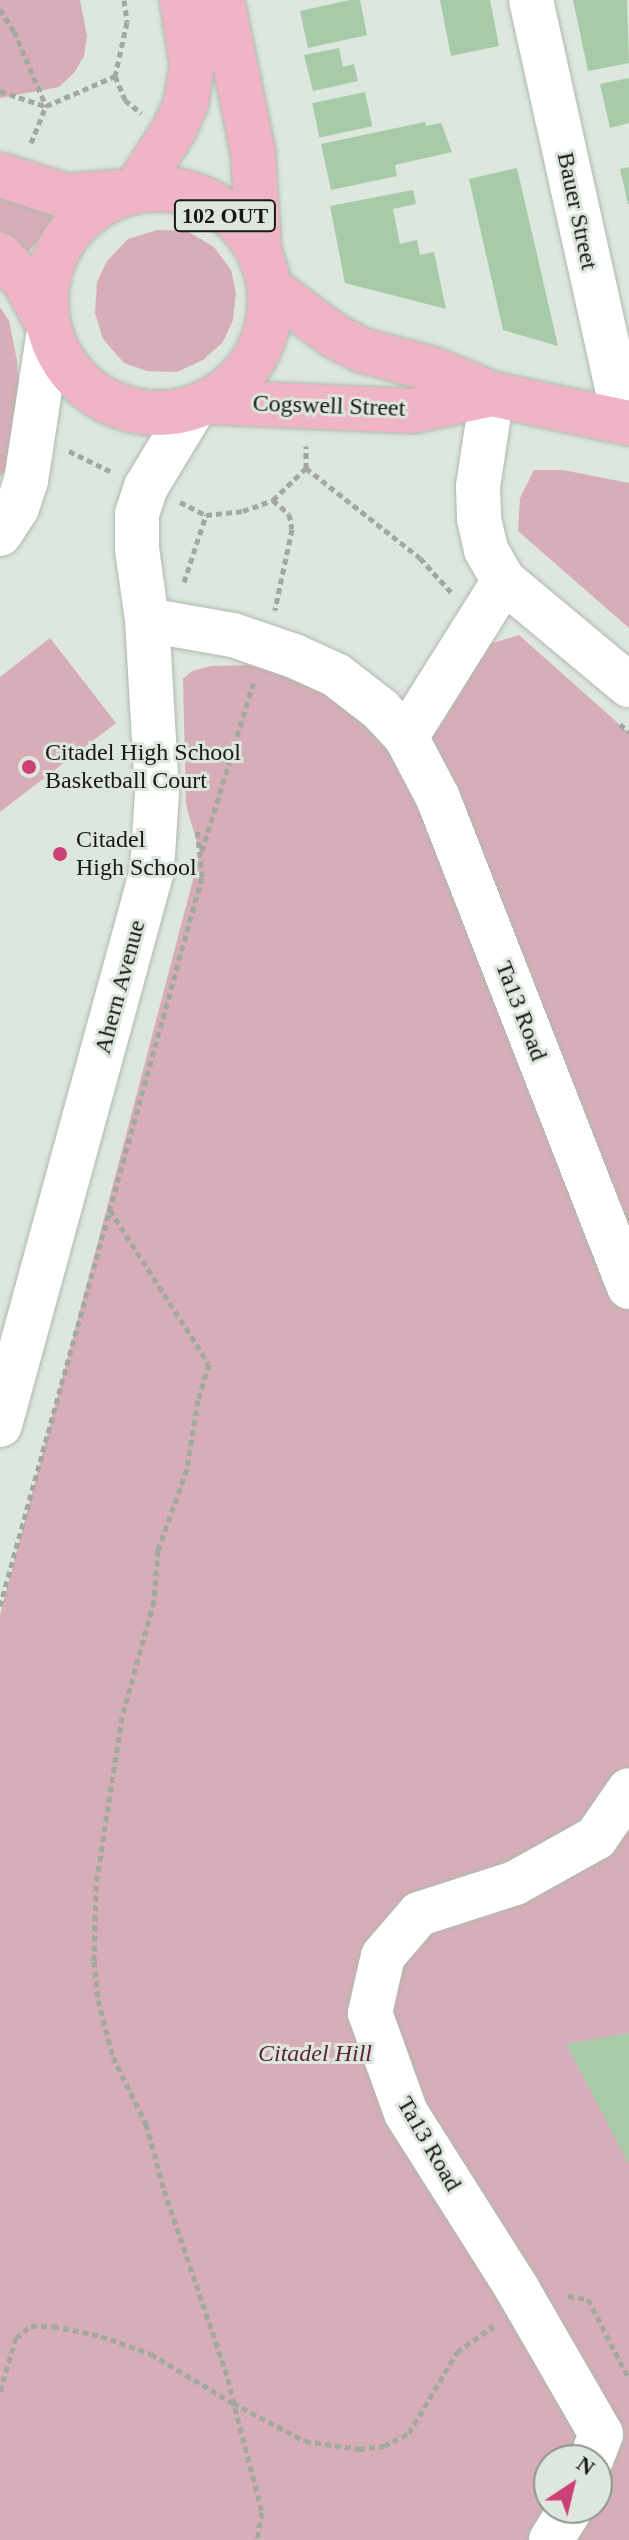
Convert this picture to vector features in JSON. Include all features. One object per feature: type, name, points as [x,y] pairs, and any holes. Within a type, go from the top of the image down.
[{"type":"main road","points":[[47,329],[46,290],[55,259],[69,231],[91,208],[129,189],[169,140],[186,103],[192,65],[182,0]]},
{"type":"main road","points":[[222,0],[253,153],[259,248]]},
{"type":"main road","name":"102 OUT","points":[[0,175],[66,196],[129,189],[171,190],[203,201],[234,221],[259,248],[274,291]]},
{"type":"main road","points":[[0,255],[25,282],[64,364],[87,388],[118,406],[154,414],[202,406],[242,375],[257,353],[270,321],[274,291]]},
{"type":"main road","name":"Cogswell Street","points":[[274,291],[333,335],[361,350],[435,370],[492,394],[626,422]]},
{"type":"main road","name":"Cogswell Street","points":[[202,406],[412,411],[492,394]]},
{"type":"street","name":"Bauer Street","points":[[531,0],[626,422]]},
{"type":"street","points":[[0,534],[17,508],[26,481],[47,329]]},
{"type":"street","points":[[492,394],[478,487],[479,519],[486,550],[504,581],[629,685]]},
{"type":"street","name":"Ahern Avenue","points":[[0,1425],[152,870],[157,792],[147,620],[137,549],[137,514],[146,487],[202,406]]},
{"type":"street","points":[[406,737],[504,581]]},
{"type":"street","name":"Ta13 Road","points":[[147,620],[233,635],[294,656],[336,675],[380,709],[406,737],[438,798],[629,1287]]},
{"type":"street","name":"Ta13 Road","points":[[607,2438],[406,2113],[370,2013],[383,1956],[419,1914],[515,1883],[596,1838],[629,1790]]},
{"type":"path","points":[[124,0],[127,22],[115,76],[125,100],[145,116]]},
{"type":"path","points":[[0,9],[14,31],[46,106],[31,143]]},
{"type":"path","points":[[0,91],[46,106],[115,76]]},
{"type":"path","points":[[181,590],[206,515],[243,511],[273,500],[306,468],[306,431]]},
{"type":"path","points":[[58,448],[121,476]]},
{"type":"path","points":[[306,468],[420,558],[457,598]]},
{"type":"path","points":[[110,1210],[209,1364],[198,1400],[187,1469],[158,1550],[154,1601],[122,1717],[96,1885],[94,1961],[98,2000],[113,2057],[146,2124],[164,2190],[233,2403],[262,2512],[257,2540]]},
{"type":"path","points":[[528,2307],[557,2295],[588,2299],[629,2379]]},
{"type":"path","points":[[0,2391],[16,2338],[31,2326],[53,2326],[101,2336],[151,2354],[305,2441],[359,2449],[384,2446],[409,2433],[457,2352],[468,2341]]},
{"type":"green space","points":[[0,0],[80,0],[87,36],[84,56],[74,73],[59,87],[0,98]]},
{"type":"green space","points":[[0,184],[55,210],[54,223],[26,254],[0,231]]},
{"type":"green space","points":[[157,230],[187,231],[214,247],[231,270],[236,293],[233,320],[223,342],[203,360],[177,372],[147,371],[124,363],[103,339],[95,313],[97,282],[107,261],[128,239]]},
{"type":"green space","points":[[0,307],[9,321],[17,360],[21,420],[12,460],[0,477]]},
{"type":"green space","points":[[534,470],[563,470],[629,483],[629,628],[518,531],[520,498]]},
{"type":"green space","name":"Citadel Hill","points":[[519,635],[629,733],[629,2540],[0,2540],[0,1615],[200,853],[186,805],[183,679],[192,671],[211,666],[250,665],[297,676],[345,700],[396,747],[438,729],[490,644]]},
{"type":"green space","name":"Citadel High School Basketball Court","points":[[50,638],[116,723],[0,812],[0,677]]},
{"type":"building","points":[[360,0],[367,35],[308,48],[300,11]]},
{"type":"building","points":[[440,0],[490,0],[499,46],[451,56]]},
{"type":"building","points":[[573,0],[627,0],[629,63],[588,71]]},
{"type":"building","points":[[339,48],[343,67],[354,64],[358,81],[313,91],[304,55]]},
{"type":"building","points":[[629,78],[629,123],[610,128],[600,84]]},
{"type":"building","points":[[365,92],[372,126],[319,137],[312,103]]},
{"type":"building","points":[[425,122],[426,126],[441,123],[452,152],[395,165],[397,176],[331,190],[321,144]]},
{"type":"building","points":[[629,167],[629,204],[628,204],[620,169]]},
{"type":"building","points":[[517,168],[558,346],[503,330],[469,179]]},
{"type":"building","points":[[413,190],[416,204],[393,209],[400,244],[417,240],[420,255],[434,252],[446,309],[345,283],[330,206]]},
{"type":"building","points":[[629,2033],[629,2164],[566,2044]]},
{"type":"place","name":"Citadel High School Basketball Court","points":[[29,767]]},
{"type":"place","name":"Citadel High School","points":[[60,854]]}]
